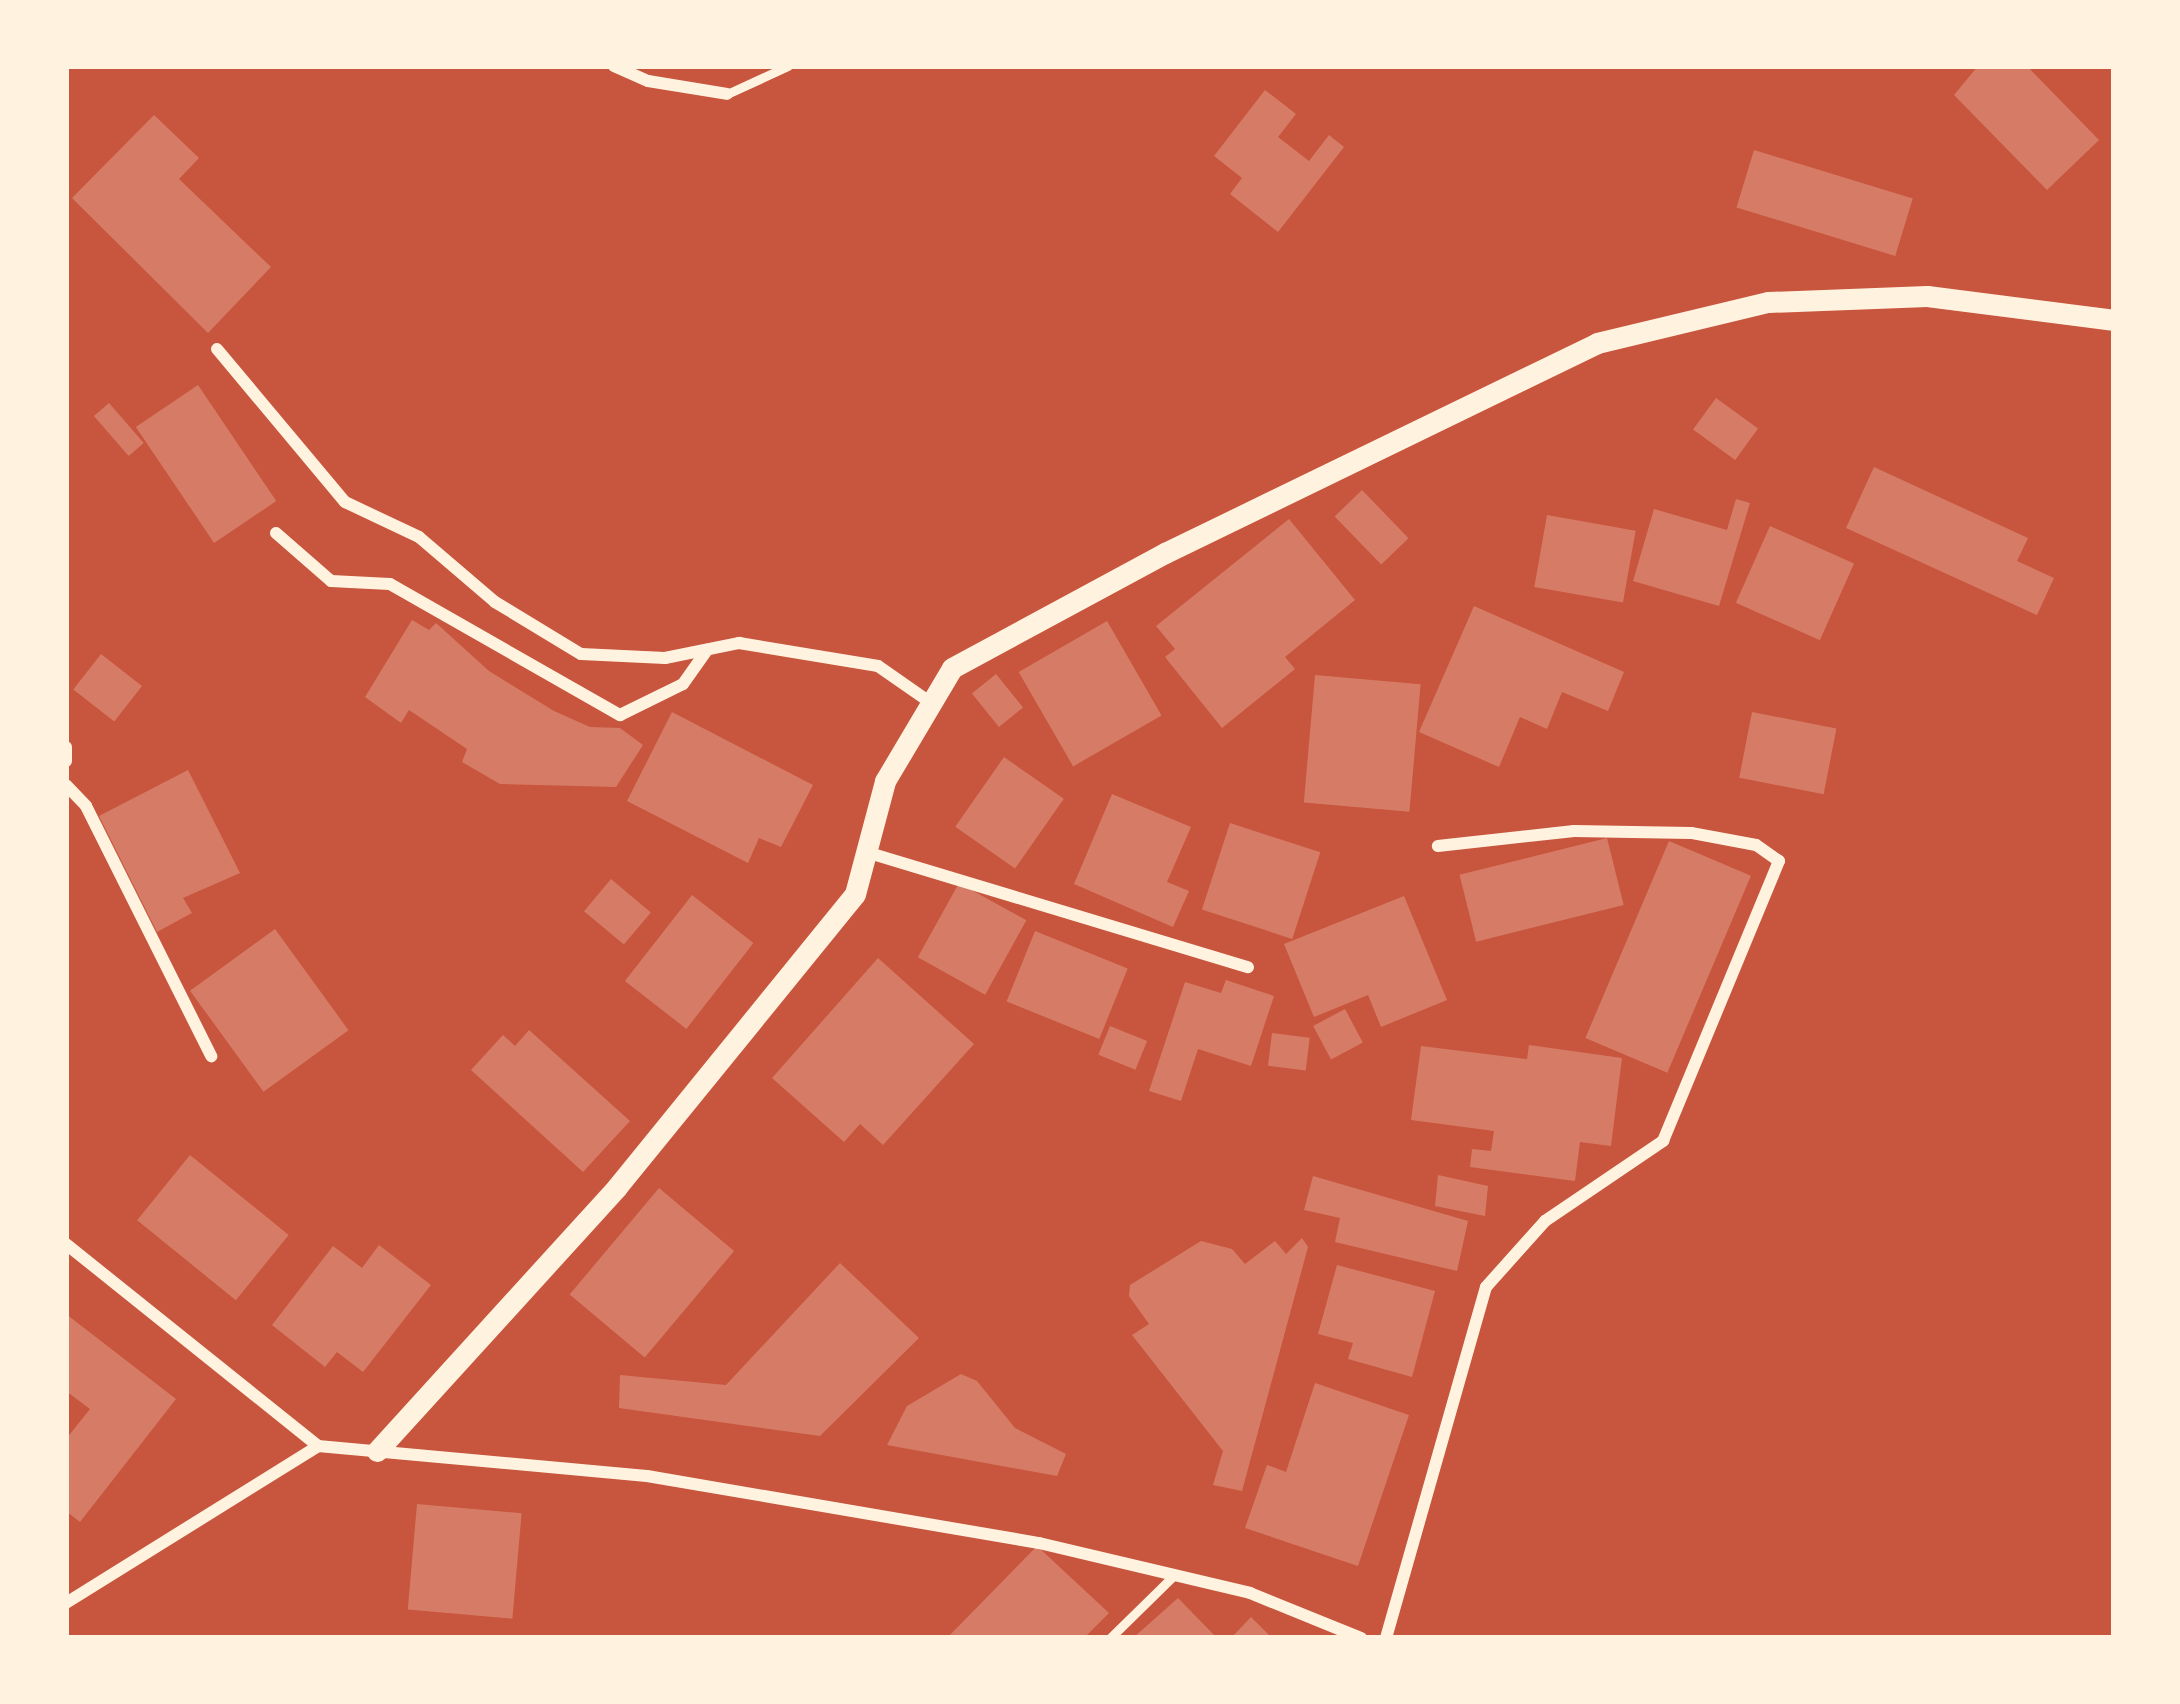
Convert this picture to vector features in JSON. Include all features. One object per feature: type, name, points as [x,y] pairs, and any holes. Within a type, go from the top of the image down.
[{"type":"street","points":[[614,66],[648,81],[728,94]]},
{"type":"street","points":[[376,1451],[617,1187],[855,894],[885,781],[952,668],[1166,553],[1597,343],[1768,302],[1927,296],[2114,320]]},
{"type":"street","points":[[217,349],[345,502],[419,537],[512,612],[581,654],[665,658],[739,643],[878,666],[931,703]]},
{"type":"street","points":[[276,533],[331,580],[390,584],[620,715],[683,684],[708,649]]},
{"type":"street","points":[[66,747],[66,761]]},
{"type":"street","points":[[66,785],[86,806],[211,1056]]},
{"type":"street","points":[[1385,1638],[1486,1287],[1545,1221],[1663,1141],[1779,861],[1756,845],[1691,832],[1574,831],[1438,846]]},
{"type":"street","points":[[866,852],[1248,967]]},
{"type":"street","points":[[66,1244],[318,1446],[646,1476],[1039,1543],[1250,1593],[1361,1638]]},
{"type":"street","points":[[66,1603],[318,1446]]},
{"type":"lane","points":[[728,94],[788,66]]},
{"type":"lane","points":[[1110,1638],[1174,1575]]},
{"type":"building","points":[[1978,66],[2027,66],[2099,140],[2047,190],[1954,95]]},
{"type":"building","points":[[1265,90],[1296,114],[1278,137],[1309,161],[1329,135],[1344,147],[1278,232],[1230,194],[1242,178],[1214,156]]},
{"type":"building","points":[[154,115],[199,158],[179,179],[271,267],[208,333],[72,198]]},
{"type":"building","points":[[1754,150],[1913,199],[1895,256],[1736,207]]},
{"type":"building","points":[[198,385],[276,501],[214,543],[136,427]]},
{"type":"building","points":[[1716,398],[1758,429],[1735,460],[1693,430]]},
{"type":"building","points":[[109,403],[144,443],[129,456],[94,416]]},
{"type":"building","points":[[1874,467],[2028,538],[2017,561],[2054,578],[2037,615],[1846,528]]},
{"type":"building","points":[[1362,490],[1409,538],[1381,565],[1335,516]]},
{"type":"building","points":[[1736,499],[1750,503],[1719,606],[1633,581],[1654,509],[1727,530]]},
{"type":"building","points":[[1547,515],[1636,531],[1623,603],[1534,587]]},
{"type":"building","points":[[1289,519],[1355,600],[1285,657],[1295,669],[1222,728],[1165,657],[1175,649],[1156,626]]},
{"type":"building","points":[[1770,526],[1854,563],[1820,640],[1736,603]]},
{"type":"building","points":[[1474,606],[1624,672],[1608,711],[1562,692],[1547,729],[1520,717],[1499,767],[1419,732]]},
{"type":"building","points":[[412,620],[429,630],[436,623],[489,671],[554,711],[590,727],[620,728],[643,745],[616,787],[500,784],[462,762],[467,749],[409,710],[401,723],[365,697]]},
{"type":"building","points":[[1107,621],[1162,715],[1073,766],[1019,672]]},
{"type":"building","points":[[101,654],[142,686],[114,721],[73,689]]},
{"type":"building","points":[[996,674],[1023,707],[999,727],[972,694]]},
{"type":"building","points":[[1315,675],[1421,684],[1409,812],[1304,803]]},
{"type":"building","points":[[672,712],[813,785],[781,847],[759,838],[748,863],[627,801]]},
{"type":"building","points":[[1752,712],[1836,728],[1824,794],[1739,778]]},
{"type":"building","points":[[1004,757],[1064,799],[1015,868],[955,827]]},
{"type":"building","points":[[188,770],[240,873],[183,898],[192,913],[157,932],[99,816]]},
{"type":"building","points":[[1112,794],[1191,827],[1167,882],[1189,891],[1173,927],[1074,884]]},
{"type":"building","points":[[1230,823],[1320,852],[1292,939],[1202,910]]},
{"type":"building","points":[[1607,838],[1624,905],[1476,942],[1460,875]]},
{"type":"building","points":[[1669,841],[1751,876],[1667,1073],[1585,1038]]},
{"type":"building","points":[[611,879],[651,912],[624,945],[584,911]]},
{"type":"building","points":[[959,883],[1026,920],[985,995],[918,957]]},
{"type":"building","points":[[692,895],[753,943],[686,1029],[625,981]]},
{"type":"building","points":[[1404,896],[1447,1000],[1381,1027],[1368,995],[1314,1017],[1284,944]]},
{"type":"building","points":[[275,929],[348,1030],[264,1092],[190,991]]},
{"type":"building","points":[[1035,931],[1128,968],[1099,1039],[1007,1001]]},
{"type":"building","points":[[878,958],[974,1044],[883,1145],[860,1124],[844,1142],[772,1078]]},
{"type":"building","points":[[1226,980],[1274,996],[1251,1066],[1198,1049],[1181,1101],[1149,1091],[1185,982],[1221,993]]},
{"type":"building","points":[[1345,1009],[1363,1043],[1331,1059],[1313,1026]]},
{"type":"building","points":[[1110,1026],[1147,1041],[1135,1070],[1098,1055]]},
{"type":"building","points":[[529,1030],[630,1121],[583,1172],[471,1070],[503,1035],[515,1046]]},
{"type":"building","points":[[1272,1033],[1310,1038],[1306,1070],[1268,1066]]},
{"type":"building","points":[[1529,1045],[1622,1058],[1611,1146],[1580,1142],[1575,1181],[1470,1167],[1472,1149],[1491,1151],[1494,1131],[1411,1120],[1421,1046],[1527,1059]]},
{"type":"building","points":[[190,1155],[289,1235],[236,1300],[137,1220]]},
{"type":"building","points":[[1438,1175],[1488,1186],[1485,1216],[1435,1206]]},
{"type":"building","points":[[1313,1176],[1468,1221],[1457,1271],[1335,1242],[1340,1218],[1304,1210]]},
{"type":"building","points":[[659,1188],[734,1251],[645,1357],[570,1294]]},
{"type":"building","points":[[1302,1238],[1308,1247],[1242,1491],[1213,1485],[1223,1451],[1132,1335],[1149,1324],[1129,1296],[1130,1285],[1201,1241],[1232,1249],[1245,1264],[1275,1241],[1286,1254]]},
{"type":"building","points":[[379,1245],[431,1285],[363,1372],[337,1352],[325,1367],[272,1325],[333,1246],[362,1268]]},
{"type":"building","points":[[840,1263],[919,1338],[820,1436],[619,1408],[620,1375],[726,1385]]},
{"type":"building","points":[[1337,1265],[1435,1291],[1412,1377],[1348,1359],[1353,1343],[1318,1334]]},
{"type":"building","points":[[66,1314],[176,1399],[80,1522],[66,1511],[66,1439],[90,1409],[66,1391]]},
{"type":"building","points":[[961,1374],[977,1381],[1015,1428],[1066,1454],[1057,1476],[887,1445],[907,1406]]},
{"type":"building","points":[[1315,1383],[1409,1415],[1358,1566],[1245,1528],[1267,1465],[1286,1472]]},
{"type":"building","points":[[417,1504],[522,1513],[512,1619],[408,1610]]},
{"type":"building","points":[[1037,1546],[1109,1613],[1084,1638],[947,1638]]},
{"type":"building","points":[[1178,1598],[1217,1638],[1133,1638]]},
{"type":"building","points":[[1251,1617],[1272,1638],[1231,1638]]}]
